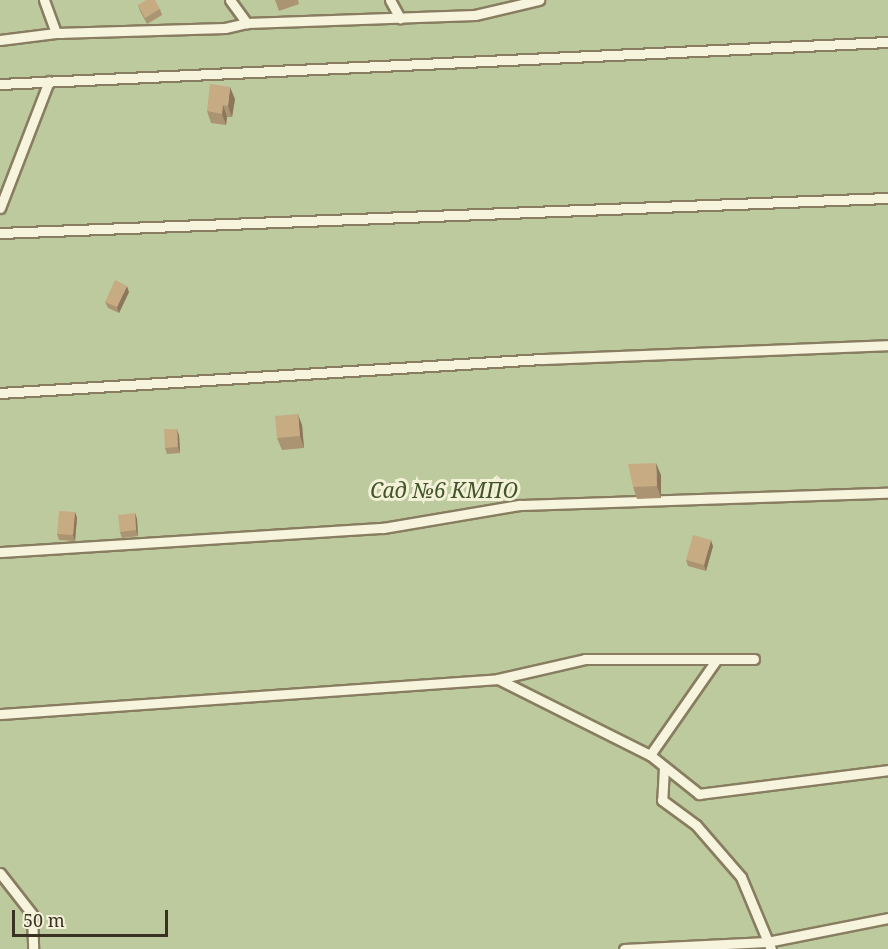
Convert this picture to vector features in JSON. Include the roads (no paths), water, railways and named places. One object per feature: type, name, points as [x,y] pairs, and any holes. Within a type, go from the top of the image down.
[{"type":"lane","points":[[44,0],[56,33]]},
{"type":"lane","points":[[230,0],[247,23]]},
{"type":"lane","points":[[390,0],[400,18]]},
{"type":"lane","points":[[0,40],[56,33],[225,28],[247,23],[475,15],[539,0]]},
{"type":"lane","points":[[0,84],[888,42]]},
{"type":"lane","points":[[0,208],[49,81]]},
{"type":"lane","points":[[0,233],[888,198]]},
{"type":"lane","points":[[0,393],[542,359],[888,345]]},
{"type":"lane","points":[[0,552],[383,528],[519,505],[888,493]]},
{"type":"lane","points":[[0,714],[498,678],[585,659],[754,659]]},
{"type":"lane","points":[[650,755],[717,659]]},
{"type":"lane","points":[[498,678],[650,755],[699,794],[888,770]]},
{"type":"lane","points":[[664,767],[662,800],[696,825],[741,877],[769,946]]},
{"type":"lane","points":[[0,873],[32,914],[33,949]]},
{"type":"lane","points":[[624,949],[769,946],[888,918]]},
{"type":"park label","name":"Сад №6 КМПО","points":[[444,490]]}]
